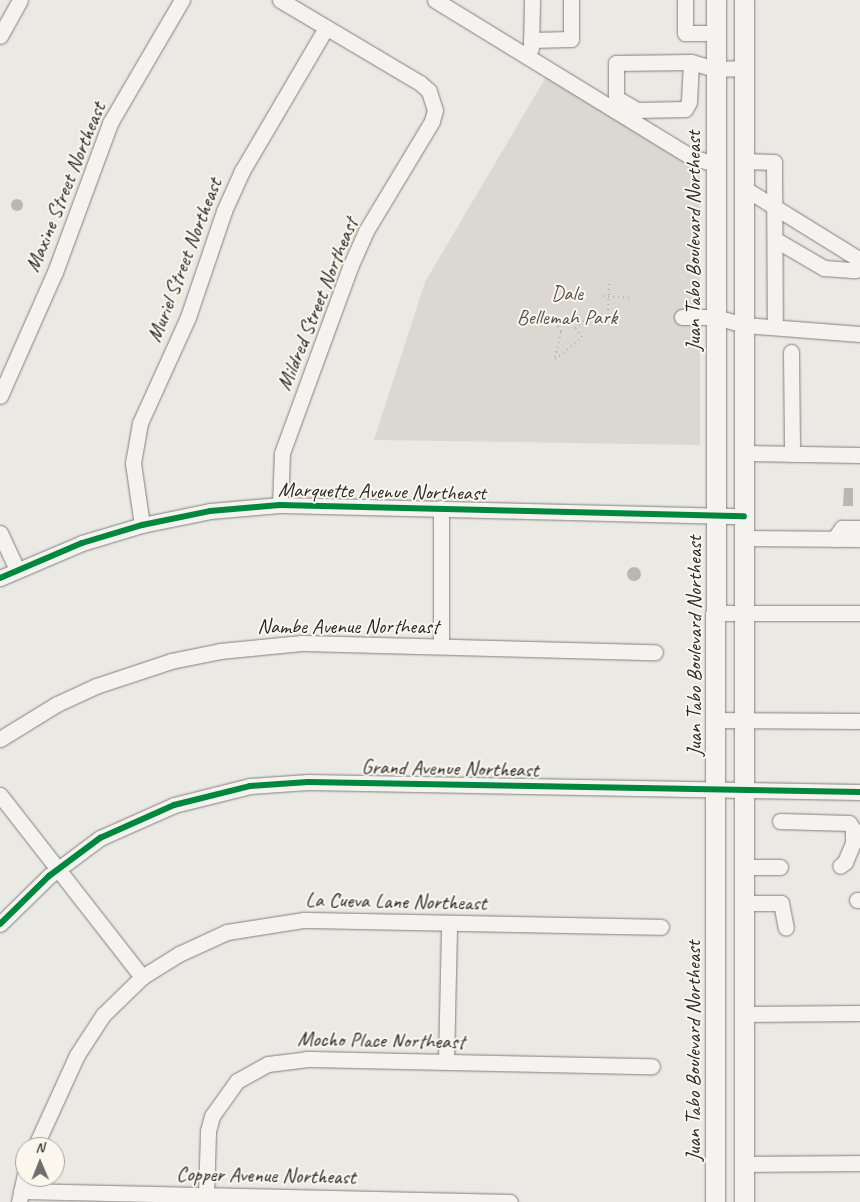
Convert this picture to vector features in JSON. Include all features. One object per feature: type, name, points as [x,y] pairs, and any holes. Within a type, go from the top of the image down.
[{"type":"main road","name":"Juan Tabo Boulevard Northeast","points":[[715,1202],[716,0]]},
{"type":"main road","points":[[744,0],[744,1202]]},
{"type":"main road","points":[[715,1014],[744,1014]]},
{"type":"street","points":[[0,36],[20,0]]},
{"type":"street","name":"Maxine Street Northeast","points":[[0,396],[55,272],[110,124],[182,0]]},
{"type":"street","points":[[280,0],[326,28]]},
{"type":"street","points":[[435,0],[691,157],[715,164]]},
{"type":"street","points":[[531,58],[532,0]]},
{"type":"street","points":[[531,40],[571,39],[571,0]]},
{"type":"street","points":[[685,0],[685,33],[716,33]]},
{"type":"street","name":"Mildred Street Northeast","points":[[280,505],[282,453],[350,267],[366,231],[432,122],[435,102],[420,83],[326,28]]},
{"type":"street","name":"Muriel Street Northeast","points":[[142,525],[133,463],[140,423],[188,317],[224,211],[242,171],[326,28]]},
{"type":"street","points":[[691,62],[689,102],[685,109],[637,110],[616,98],[616,63],[691,62],[716,69],[744,68]]},
{"type":"street","points":[[744,161],[774,162],[776,208],[775,327]]},
{"type":"street","points":[[744,188],[860,260]]},
{"type":"street","points":[[776,240],[824,268],[855,270],[860,266]]},
{"type":"street","points":[[682,317],[716,317],[744,325],[860,334]]},
{"type":"street","points":[[791,352],[792,454]]},
{"type":"street","points":[[744,453],[860,456]]},
{"type":"street","name":"Marquette Avenue Northeast","points":[[0,578],[17,569],[82,543],[142,525],[210,511],[280,505],[744,516]]},
{"type":"street","points":[[441,508],[441,646]]},
{"type":"street","points":[[834,539],[842,528],[860,528]]},
{"type":"street","points":[[0,533],[17,569]]},
{"type":"street","points":[[744,538],[860,539]]},
{"type":"street","points":[[716,613],[860,613]]},
{"type":"street","name":"Nambe Avenue Northeast","points":[[0,740],[56,704],[96,686],[162,664],[220,650],[302,643],[655,652]]},
{"type":"street","points":[[716,720],[860,720]]},
{"type":"street","name":"Grand Avenue Northeast","points":[[58,868],[100,838],[174,805],[208,794],[278,782],[744,792],[860,792]]},
{"type":"street","points":[[0,795],[142,977]]},
{"type":"street","points":[[780,821],[849,823],[854,829],[852,843],[846,862],[840,866]]},
{"type":"street","points":[[744,867],[780,867]]},
{"type":"street","points":[[0,924],[58,868]]},
{"type":"street","points":[[744,904],[781,903],[786,928]]},
{"type":"street","name":"La Cueva Lane Northeast","points":[[39,1137],[65,1077],[92,1030],[142,977],[210,938],[251,927],[304,920],[661,927]]},
{"type":"street","points":[[446,1061],[449,924]]},
{"type":"street","points":[[744,1014],[860,1013]]},
{"type":"street","name":"Mocho Place Northeast","points":[[206,1196],[208,1130],[212,1116],[225,1094],[252,1072],[288,1060],[446,1061],[652,1066]]},
{"type":"street","points":[[744,1164],[860,1163]]},
{"type":"street","name":"Copper Avenue Northeast","points":[[20,1196],[206,1196],[510,1202]]},
{"type":"path","points":[[555,322],[561,332],[556,359],[582,337],[575,328],[591,314],[608,315],[609,283]]},
{"type":"path","points":[[603,296],[632,298]]},
{"type":"green space","name":"Dale Bellemah Park","points":[[546,77],[700,168],[700,445],[374,440],[425,282]]},
{"type":"shaded area","points":[[15,199],[19,199],[23,205],[19,211],[15,211],[11,207],[11,203]]},
{"type":"shaded area","points":[[844,488],[853,488],[853,506],[843,506]]},
{"type":"shaded area","points":[[631,567],[637,567],[641,574],[637,581],[631,581],[627,577],[627,571]]},
{"type":"cycle path","points":[[0,578],[82,543],[142,525],[210,511],[280,505],[744,516]]},
{"type":"cycle path","points":[[0,924],[49,876],[100,838],[174,805],[250,786],[308,782],[860,792]]}]
